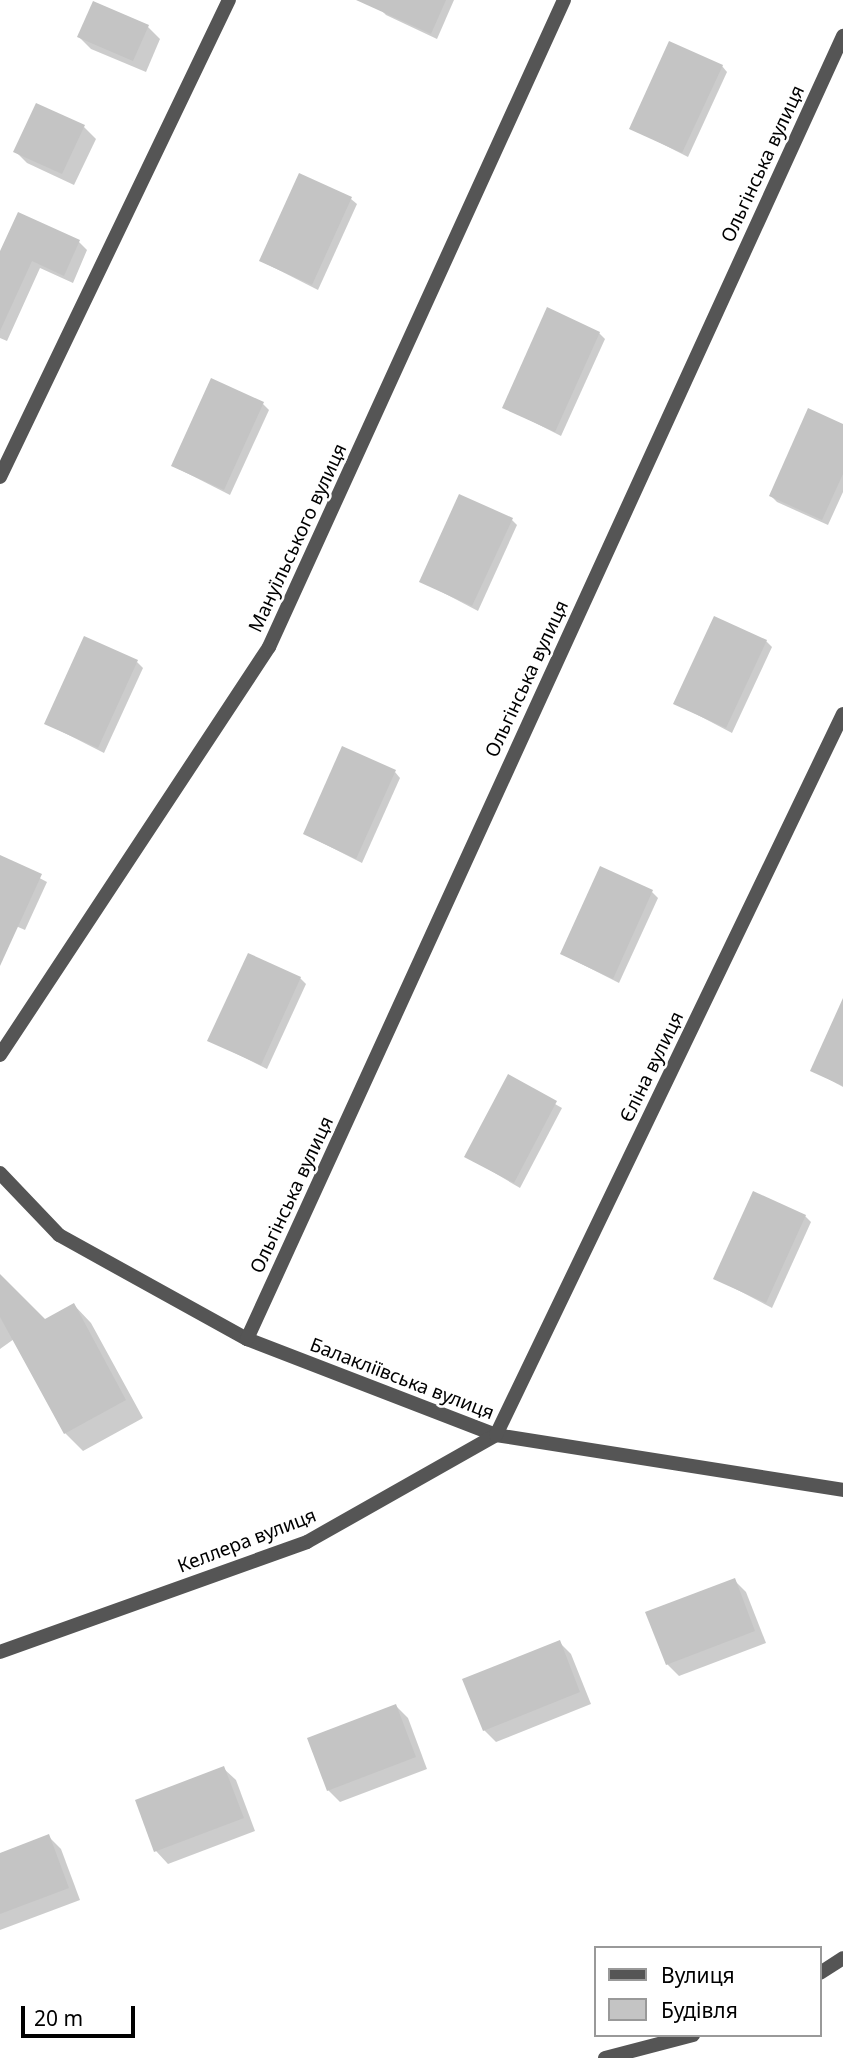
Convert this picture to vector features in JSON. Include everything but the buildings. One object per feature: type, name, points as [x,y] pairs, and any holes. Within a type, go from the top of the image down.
[{"type":"street","points":[[0,477],[229,0]]},
{"type":"street","name":"Мануїльського вулиця","points":[[0,1055],[269,647],[564,0]]},
{"type":"street","name":"Ольгінська вулиця","points":[[247,1339],[843,36]]},
{"type":"street","name":"Єліна вулиця","points":[[496,1435],[843,714]]},
{"type":"street","name":"Балакліївська вулиця","points":[[0,1173],[58,1235],[247,1339],[496,1435],[843,1490]]},
{"type":"street","name":"Келлера вулиця","points":[[0,1653],[307,1542],[496,1435]]},
{"type":"street","points":[[822,1972],[843,1958]]},
{"type":"street","points":[[605,2058],[685,2037]]}]
